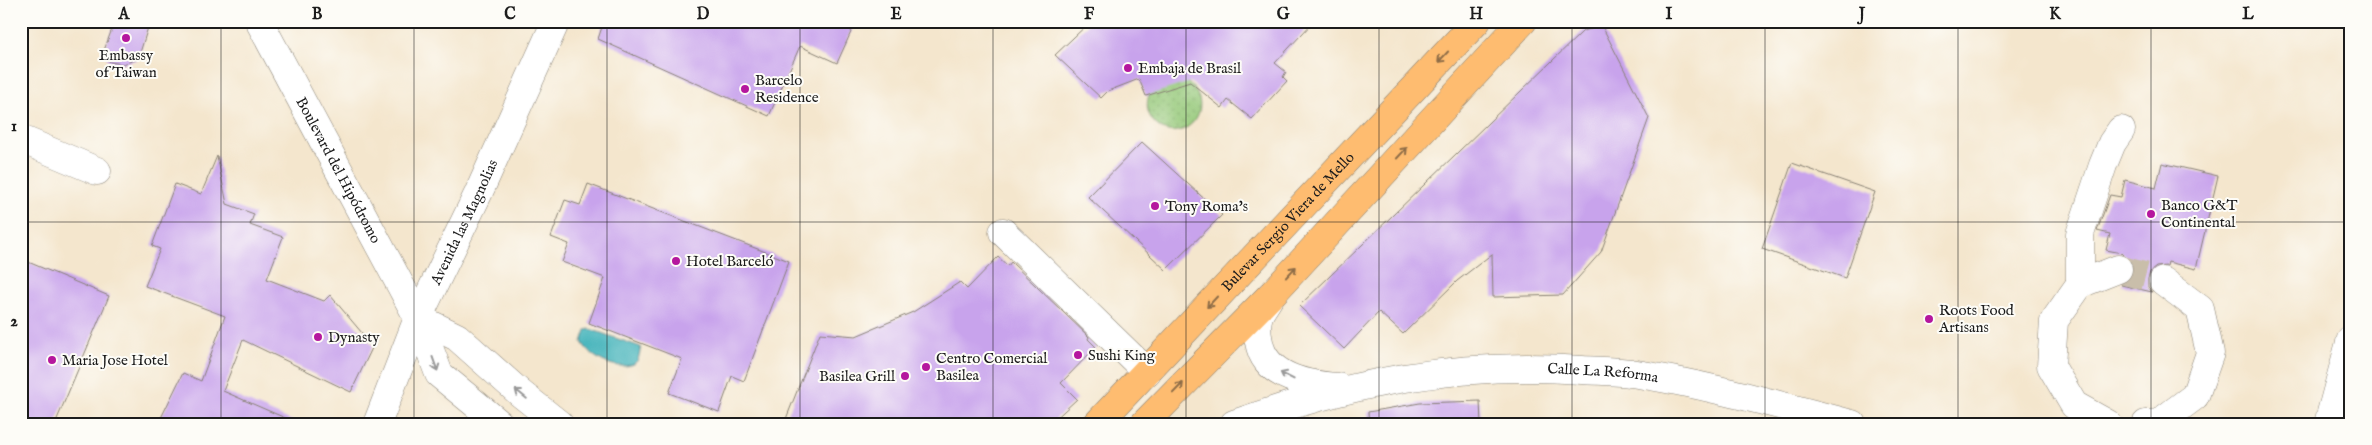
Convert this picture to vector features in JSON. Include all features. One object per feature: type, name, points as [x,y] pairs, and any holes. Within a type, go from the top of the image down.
[{"type":"main road","name":"Bulevar Sergio Viera de Mello","points":[[1097,424],[1477,21]]},
{"type":"main road","points":[[1144,424],[1273,292],[1523,21]]},
{"type":"street","name":"Boulevard del Hipódromo","points":[[259,21],[418,318],[439,374],[500,424]]},
{"type":"street","name":"Avenida las Magnolias","points":[[377,424],[418,318],[478,194],[556,21]]},
{"type":"street","points":[[2080,284],[2080,234],[2103,165],[2112,143],[2121,130]]},
{"type":"street","points":[[21,139],[98,171]]},
{"type":"street","points":[[1003,232],[1147,372]]},
{"type":"street","points":[[2108,424],[2074,405],[2051,366],[2054,321],[2080,284],[2118,269]]},
{"type":"street","points":[[2146,424],[2159,423],[2195,396],[2210,353],[2200,309],[2163,281]]},
{"type":"street","name":"Calle La Reforma","points":[[1273,292],[1259,315],[1256,331],[1260,347],[1269,362],[1282,373],[1299,381],[1352,387]]},
{"type":"street","points":[[418,318],[457,337],[520,393],[560,424]]},
{"type":"street","points":[[2328,424],[2351,340]]},
{"type":"street","name":"Calle La Reforma","points":[[1234,424],[1352,387],[1454,370],[1532,366],[1630,373],[1754,398],[1852,424]]},
{"type":"green space","points":[[1187,82],[1197,93],[1200,104],[1198,115],[1184,129],[1173,132],[1163,129],[1153,121],[1149,114],[1147,103],[1150,92]]},
{"type":"water","points":[[590,329],[641,347],[638,360],[634,364],[627,366],[612,365],[591,354],[582,342],[586,330]]},
{"type":"building","name":"Embassy of Taiwan","points":[[115,21],[150,21],[138,59],[123,64],[110,62],[103,53]]},
{"type":"building","name":"Barcelo Residence","points":[[604,21],[856,21],[837,63],[800,46],[769,116],[598,39]]},
{"type":"building","name":"Embaja de Brasil","points":[[1091,21],[1314,21],[1275,63],[1286,72],[1283,77],[1287,81],[1252,119],[1228,100],[1222,108],[1190,82],[1146,96],[1139,79],[1108,91],[1101,98],[1055,55]]},
{"type":"building","points":[[1602,26],[1649,118],[1601,252],[1563,295],[1493,297],[1492,254],[1457,281],[1403,334],[1379,312],[1344,349],[1299,306],[1583,31]]},
{"type":"building","name":"Tony Roma's","points":[[1142,142],[1222,215],[1166,270],[1088,197]]},
{"type":"building","points":[[217,156],[227,204],[254,214],[250,225],[283,237],[267,279],[324,301],[330,295],[373,346],[351,392],[243,340],[223,391],[299,424],[158,424],[183,373],[201,381],[225,316],[145,286],[160,249],[152,246],[175,184],[201,194]]},
{"type":"building","points":[[1792,163],[1875,192],[1845,278],[1762,249]]},
{"type":"building","name":"Banco G&T Continental","points":[[2162,163],[2218,176],[2196,269],[2168,262],[2167,266],[2156,267],[2150,272],[2148,279],[2148,287],[2152,292],[2121,285],[2130,278],[2133,271],[2132,263],[2122,253],[2106,250],[2110,234],[2097,231],[2110,195],[2121,197],[2125,180],[2156,188]]},
{"type":"building","name":"Hotel Barceló","points":[[588,184],[789,261],[744,381],[732,376],[719,412],[669,393],[682,359],[589,323],[605,278],[562,262],[569,244],[551,237],[565,200],[580,205]]},
{"type":"building","name":"Centro Comercial Basilea","points":[[998,257],[1008,266],[1011,262],[1089,337],[1088,339],[1096,347],[1061,383],[1077,399],[1050,424],[784,424],[820,333],[856,336],[913,312],[960,282],[967,289]]},
{"type":"building","name":"Maria Jose Hotel","points":[[21,259],[109,296],[55,424],[21,424]]},
{"type":"building","points":[[1480,401],[1481,424],[1369,424],[1368,412],[1420,403]]},
{"type":"tunnel","points":[[2118,269],[2163,281]]},
{"type":"place","name":"Embassy of Taiwan","points":[[126,38]]},
{"type":"place","name":"Embaja de Brasil","points":[[1128,68]]},
{"type":"place","name":"Barcelo Residence","points":[[745,89]]},
{"type":"place","name":"Tony Roma's","points":[[1155,206]]},
{"type":"place","name":"Banco G&T Continental","points":[[2151,214]]},
{"type":"place","name":"Hotel Barceló","points":[[676,261]]},
{"type":"place","name":"Roots Food Artisans","points":[[1929,319]]},
{"type":"place","name":"Dynasty","points":[[318,337]]},
{"type":"place","name":"Sushi King","points":[[1078,355]]},
{"type":"place","name":"Maria Jose Hotel","points":[[52,360]]},
{"type":"place","name":"Centro Comercial Basilea","points":[[926,367]]},
{"type":"place","name":"Basilea Grill","points":[[905,376]]}]
